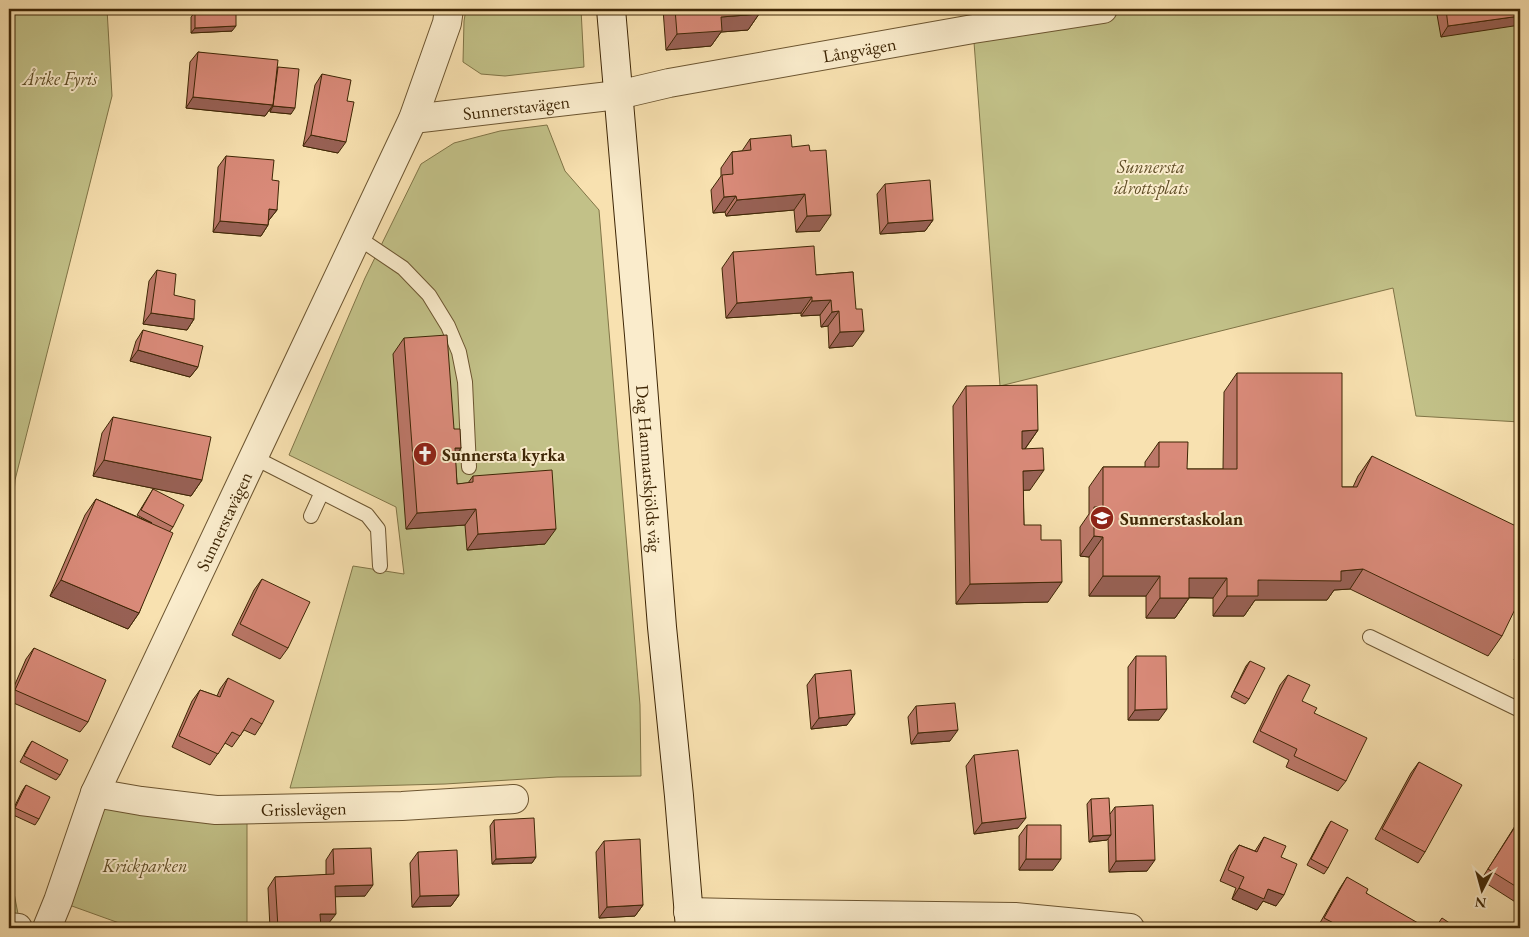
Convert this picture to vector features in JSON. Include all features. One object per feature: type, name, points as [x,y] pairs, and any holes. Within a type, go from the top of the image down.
[{"type":"street","name":"Sunnerstavägen","points":[[47,928],[95,793],[413,119],[446,23],[448,9]]},
{"type":"street","name":"Dag Hammarskjölds väg","points":[[611,9],[662,627],[689,920]]},
{"type":"street","name":"Långvägen","points":[[618,96],[654,86],[757,67],[973,29],[1103,9]]},
{"type":"street","name":"Sunnerstavägen","points":[[413,119],[618,96]]},
{"type":"street","name":"Grisslevägen","points":[[95,793],[141,801],[216,810],[402,806],[514,799]]},
{"type":"street","points":[[689,920],[777,914],[1015,917],[1130,928]]},
{"type":"street","points":[[9,927],[18,928]]},
{"type":"lane","points":[[357,237],[403,268],[429,295],[448,326],[459,352],[465,382],[469,467]]},
{"type":"lane","points":[[253,457],[367,515],[378,529],[380,566]]},
{"type":"lane","points":[[312,516],[322,492]]},
{"type":"lane","points":[[1370,637],[1520,710]]},
{"type":"green space","name":"Årike Fyris","points":[[9,9],[107,9],[112,96],[15,480],[9,565]]},
{"type":"green space","points":[[466,9],[581,9],[584,67],[505,76],[481,74],[463,62]]},
{"type":"green space","name":"Sunnersta idrottsplats","points":[[1103,9],[1520,9],[1520,422],[1416,416],[1393,288],[1000,386],[973,29]]},
{"type":"green space","points":[[547,125],[565,171],[599,210],[640,705],[641,776],[557,777],[445,784],[290,788],[353,566],[404,574],[396,507],[289,455],[365,278],[421,164],[454,143],[500,131]]},
{"type":"green space","name":"Krickparken","points":[[95,793],[247,809],[247,928],[133,928],[58,901]]},
{"type":"green space","points":[[9,881],[14,893],[19,919],[9,928]]},
{"type":"building","points":[[675,9],[759,9],[759,14],[721,17],[722,31],[677,34]]},
{"type":"building","points":[[1446,9],[1520,9],[1520,16],[1448,26]]},
{"type":"building","points":[[236,10],[236,26],[195,28],[195,12]]},
{"type":"building","points":[[198,52],[278,60],[273,105],[193,97]]},
{"type":"building","points":[[278,67],[299,69],[295,108],[273,106]]},
{"type":"building","points":[[322,74],[351,80],[347,101],[354,102],[346,142],[311,135]]},
{"type":"building","points":[[791,135],[792,147],[809,145],[810,151],[826,150],[831,215],[807,216],[805,194],[737,200],[736,196],[724,197],[722,175],[733,174],[732,152],[751,150],[750,139]]},
{"type":"building","points":[[226,156],[274,160],[272,180],[279,181],[277,210],[269,209],[268,225],[220,221]]},
{"type":"building","points":[[930,180],[933,220],[888,223],[885,184]]},
{"type":"building","points":[[814,246],[816,275],[853,272],[856,309],[862,309],[864,331],[840,332],[839,311],[832,312],[831,300],[812,301],[812,297],[737,303],[733,252]]},
{"type":"building","points":[[157,270],[176,274],[174,295],[195,300],[194,319],[151,313]]},
{"type":"building","points":[[143,330],[203,346],[198,367],[138,350]]},
{"type":"building","name":"Sunnersta kyrka","points":[[447,335],[454,429],[460,429],[461,448],[455,448],[457,484],[473,482],[473,476],[552,470],[556,529],[478,534],[476,509],[417,513],[404,338]]},
{"type":"building","points":[[1237,373],[1342,373],[1342,487],[1357,487],[1372,456],[1520,528],[1520,599],[1502,636],[1363,569],[1341,571],[1341,581],[1258,580],[1258,596],[1227,596],[1227,578],[1189,578],[1189,598],[1160,598],[1160,576],[1103,576],[1103,537],[1094,536],[1094,507],[1103,507],[1103,467],[1159,467],[1159,442],[1188,442],[1187,469],[1237,469]]},
{"type":"building","points":[[1037,385],[1038,430],[1022,431],[1022,449],[1043,448],[1044,470],[1023,471],[1024,525],[1041,525],[1041,540],[1061,540],[1062,582],[970,584],[966,386]]},
{"type":"building","points":[[113,417],[211,437],[202,480],[104,460]]},
{"type":"building","points":[[153,489],[184,505],[173,527],[141,510]]},
{"type":"building","points":[[96,499],[173,533],[139,613],[61,580]]},
{"type":"building","points":[[262,579],[310,602],[288,648],[240,624]]},
{"type":"building","points":[[34,648],[106,680],[88,722],[15,690]]},
{"type":"building","points":[[1136,656],[1166,656],[1167,709],[1135,710]]},
{"type":"building","points":[[1250,661],[1265,668],[1249,699],[1234,691]]},
{"type":"building","points":[[851,670],[855,714],[819,718],[815,674]]},
{"type":"building","points":[[1288,675],[1310,685],[1302,701],[1317,708],[1314,713],[1367,738],[1346,781],[1294,756],[1297,749],[1260,731]]},
{"type":"building","points":[[228,678],[274,701],[262,724],[251,718],[240,736],[232,732],[218,754],[179,736],[200,690],[220,697]]},
{"type":"building","points":[[955,703],[958,730],[918,733],[916,706]]},
{"type":"building","points":[[32,741],[68,760],[60,775],[24,756]]},
{"type":"building","points":[[1018,750],[1026,818],[982,823],[974,755]]},
{"type":"building","points":[[1419,762],[1462,785],[1425,852],[1382,829]]},
{"type":"building","points":[[26,785],[50,797],[39,819],[15,808]]},
{"type":"building","points":[[1109,798],[1111,835],[1093,836],[1091,799]]},
{"type":"building","points":[[1153,805],[1155,860],[1116,861],[1115,807]]},
{"type":"building","points":[[534,818],[536,857],[496,859],[494,820]]},
{"type":"building","points":[[1520,819],[1520,889],[1488,869]]},
{"type":"building","points":[[1331,821],[1348,830],[1328,868],[1311,859]]},
{"type":"building","points":[[1027,825],[1061,825],[1061,859],[1026,859]]},
{"type":"building","points":[[1264,837],[1286,846],[1281,857],[1297,864],[1284,895],[1268,889],[1264,899],[1239,888],[1244,877],[1228,870],[1239,845],[1257,852]]},
{"type":"building","points":[[640,839],[643,905],[607,907],[604,841]]},
{"type":"building","points":[[371,848],[373,885],[335,886],[336,914],[320,914],[321,928],[278,928],[275,877],[334,874],[333,849]]},
{"type":"building","points":[[457,850],[459,895],[420,896],[418,852]]},
{"type":"building","points":[[1347,877],[1368,889],[1366,893],[1418,923],[1415,928],[1343,928],[1324,918]]},
{"type":"building","points":[[1442,918],[1457,928],[1435,928]]},
{"type":"place","name":"Sunnersta kyrka","points":[[425,454]]},
{"type":"place","name":"Sunnerstaskolan","points":[[1102,518]]}]
